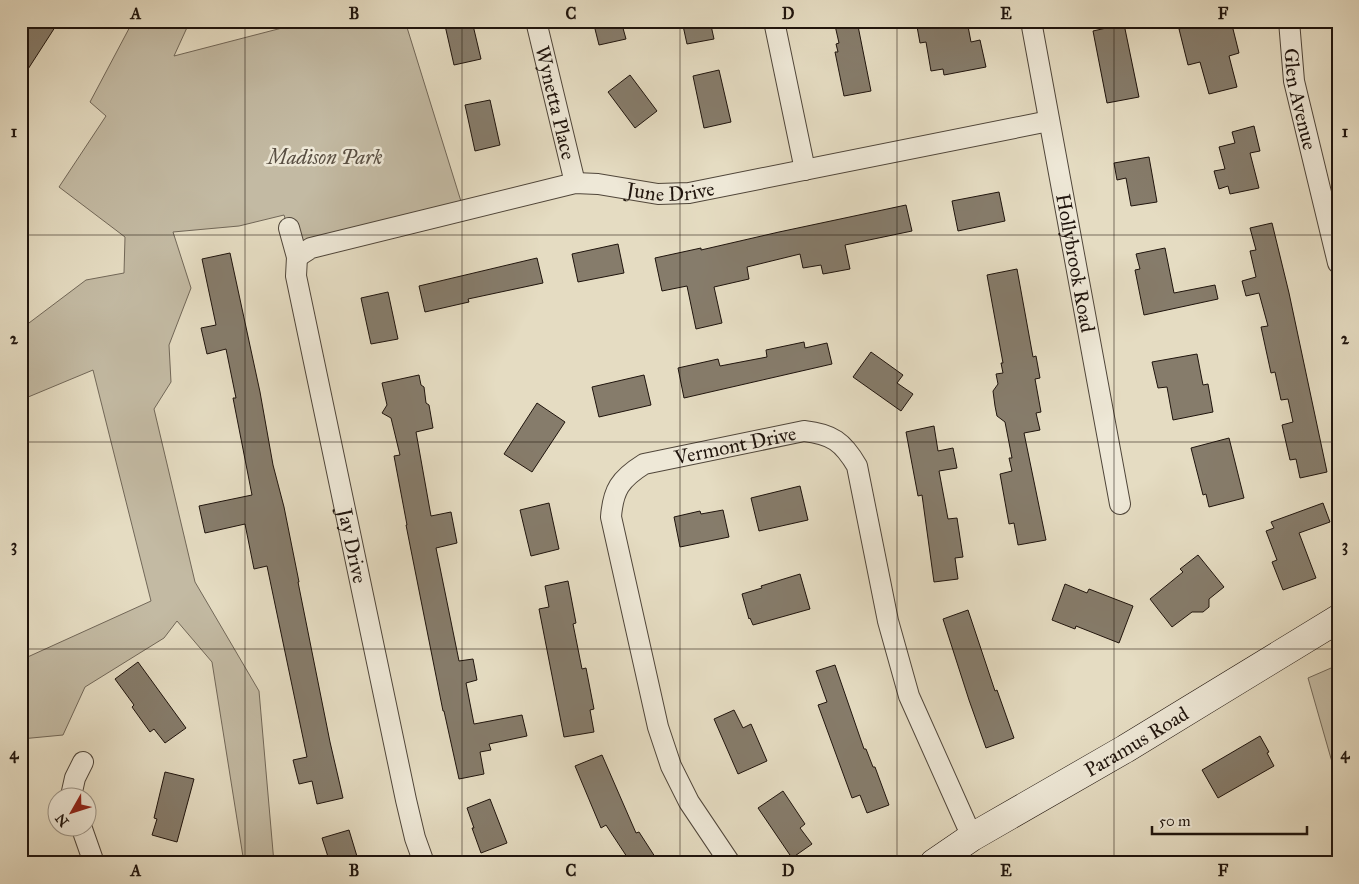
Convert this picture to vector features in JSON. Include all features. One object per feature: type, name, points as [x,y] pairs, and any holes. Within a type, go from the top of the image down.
[{"type":"main road","name":"Paramus Road","points":[[934,863],[972,837],[1125,749],[1338,619]]},
{"type":"street","name":"Wynetta Place","points":[[536,21],[575,184]]},
{"type":"street","points":[[774,21],[806,170]]},
{"type":"street","name":"Hollybrook Road","points":[[1031,21],[1120,504]]},
{"type":"street","name":"Glen Avenue","points":[[1289,21],[1294,80],[1338,263]]},
{"type":"street","name":"June Drive","points":[[297,257],[311,248],[575,184],[598,184],[658,194],[689,193],[1049,121]]},
{"type":"street","name":"Jay Drive","points":[[289,228],[297,257],[296,276],[406,800],[415,838],[424,863]]},
{"type":"street","name":"Vermont Drive","points":[[730,863],[689,802],[671,766],[658,727],[611,517],[612,502],[618,486],[629,474],[644,464],[804,431],[821,433],[838,441],[849,451],[858,466],[888,621],[909,696],[972,837]]},
{"type":"street","points":[[73,786],[74,778],[83,762]]},
{"type":"street","points":[[85,836],[94,863]]},
{"type":"green space","name":"Madison Park","points":[[133,21],[190,21],[174,56],[309,21],[405,21],[464,211],[297,257],[284,215],[239,226],[173,232],[191,288],[169,345],[171,382],[154,409],[195,582],[259,691],[274,863],[244,863],[212,662],[177,621],[164,638],[85,687],[63,735],[21,739],[21,660],[151,601],[93,370],[21,400],[21,329],[86,280],[124,273],[125,237],[59,187],[106,116],[90,102]]},
{"type":"green space","points":[[1338,665],[1338,783],[1308,678]]},
{"type":"building","points":[[21,21],[59,21],[21,80]]},
{"type":"building","points":[[444,21],[472,21],[481,59],[454,65]]},
{"type":"building","points":[[593,21],[621,21],[626,39],[599,45]]},
{"type":"building","points":[[682,21],[710,21],[714,39],[687,44]]},
{"type":"building","points":[[834,21],[857,21],[871,91],[844,96],[835,52],[838,52],[836,44],[839,43]]},
{"type":"building","points":[[916,21],[967,21],[971,42],[980,40],[986,67],[944,75],[943,69],[931,71],[926,42],[920,43]]},
{"type":"building","points":[[1211,21],[1231,21],[1239,53],[1229,56],[1237,87],[1209,94],[1200,62],[1188,65],[1179,29]]},
{"type":"building","points":[[1124,24],[1139,97],[1107,103],[1093,31]]},
{"type":"building","points":[[719,70],[731,122],[704,128],[693,76]]},
{"type":"building","points":[[630,75],[657,111],[635,128],[608,92]]},
{"type":"building","points":[[490,100],[500,145],[475,151],[465,105]]},
{"type":"building","points":[[1254,126],[1260,151],[1250,153],[1259,188],[1230,194],[1228,186],[1219,189],[1214,171],[1225,169],[1219,147],[1235,143],[1232,132]]},
{"type":"building","points":[[1149,157],[1157,202],[1131,206],[1126,178],[1117,180],[1114,163]]},
{"type":"building","points":[[999,192],[1005,221],[958,231],[952,201]]},
{"type":"building","points":[[906,205],[912,231],[845,245],[850,269],[823,274],[821,265],[803,268],[800,254],[747,267],[749,279],[714,287],[722,323],[696,329],[687,286],[662,291],[655,258],[701,248],[701,250]]},
{"type":"building","points":[[1272,223],[1289,293],[1327,472],[1300,478],[1296,459],[1290,460],[1282,425],[1293,422],[1288,399],[1281,400],[1275,372],[1271,373],[1261,327],[1268,326],[1259,293],[1246,296],[1242,281],[1256,277],[1250,251],[1256,250],[1250,228]]},
{"type":"building","points":[[618,244],[624,273],[578,282],[572,254]]},
{"type":"building","points":[[1165,248],[1174,293],[1215,285],[1218,299],[1144,315],[1135,270],[1140,269],[1136,254]]},
{"type":"building","points":[[230,253],[343,798],[317,804],[312,781],[299,784],[293,760],[307,757],[267,566],[254,569],[245,524],[205,533],[199,506],[252,495],[233,398],[236,398],[226,349],[207,354],[201,328],[216,325],[202,259]]},
{"type":"building","points":[[537,258],[543,283],[468,299],[469,302],[425,312],[419,286]]},
{"type":"building","points":[[1017,269],[1033,357],[1036,356],[1040,378],[1035,379],[1041,412],[1036,413],[1040,430],[1024,433],[1046,540],[1018,545],[1014,523],[1009,524],[1000,474],[1012,471],[1009,458],[1012,458],[1005,422],[997,416],[995,406],[993,391],[998,384],[996,374],[1003,373],[1001,363],[1003,363],[987,275]]},
{"type":"building","points":[[388,292],[398,339],[371,344],[361,298]]},
{"type":"building","points":[[804,342],[805,348],[827,343],[832,364],[684,398],[678,368],[718,359],[720,366],[767,357],[766,350]]},
{"type":"building","points":[[871,352],[903,375],[897,383],[913,394],[901,411],[853,377]]},
{"type":"building","points":[[1197,354],[1203,385],[1208,384],[1213,412],[1173,420],[1167,387],[1158,388],[1152,362]]},
{"type":"building","points":[[419,375],[421,385],[424,387],[426,403],[429,405],[433,428],[416,432],[431,516],[451,512],[457,543],[436,548],[459,661],[473,659],[477,680],[466,683],[474,724],[522,715],[527,736],[489,744],[491,750],[480,752],[484,774],[459,779],[443,711],[406,525],[394,456],[400,455],[391,418],[382,413],[387,405],[382,383]]},
{"type":"building","points":[[644,375],[651,405],[599,417],[592,387]]},
{"type":"building","points":[[537,403],[565,422],[532,472],[504,454]]},
{"type":"building","points":[[934,426],[938,451],[953,448],[957,468],[939,471],[948,519],[957,518],[963,557],[955,558],[958,579],[934,582],[922,495],[918,496],[906,432]]},
{"type":"building","points":[[1229,438],[1244,498],[1209,507],[1206,494],[1203,495],[1191,448]]},
{"type":"building","points":[[800,486],[808,520],[759,531],[751,498]]},
{"type":"building","points":[[549,503],[559,549],[531,556],[520,510]]},
{"type":"building","points":[[1323,503],[1330,522],[1299,533],[1316,578],[1283,590],[1272,562],[1277,560],[1266,531],[1274,528],[1271,522]]},
{"type":"building","points":[[723,510],[729,537],[680,547],[674,517],[700,511],[701,514]]},
{"type":"building","points":[[1198,555],[1224,587],[1209,599],[1209,607],[1203,612],[1192,612],[1172,627],[1150,599],[1183,572],[1180,569]]},
{"type":"building","points":[[800,574],[810,609],[753,625],[749,619],[742,594]]},
{"type":"building","points":[[568,581],[576,623],[573,624],[582,669],[586,668],[594,709],[590,710],[594,732],[564,737],[539,609],[549,607],[545,586]]},
{"type":"building","points":[[1065,584],[1087,593],[1089,589],[1133,606],[1119,643],[1076,626],[1075,629],[1052,620]]},
{"type":"building","points":[[968,610],[995,691],[997,690],[1014,738],[986,748],[943,619]]},
{"type":"building","points":[[138,662],[186,728],[165,743],[154,729],[150,732],[132,707],[134,705],[115,679]]},
{"type":"building","points":[[835,665],[864,749],[866,749],[873,767],[875,767],[889,805],[867,813],[860,795],[852,798],[818,705],[827,702],[816,671]]},
{"type":"building","points":[[734,710],[743,728],[751,724],[767,761],[738,774],[714,719]]},
{"type":"building","points":[[1260,736],[1274,766],[1218,798],[1202,770]]},
{"type":"building","points":[[602,755],[636,833],[639,832],[659,863],[631,863],[606,825],[601,828],[575,766]]},
{"type":"building","points":[[165,772],[194,779],[177,842],[152,835],[157,819],[154,818]]},
{"type":"building","points":[[783,791],[805,824],[800,828],[812,844],[792,858],[758,808]]},
{"type":"building","points":[[490,799],[507,843],[481,853],[467,808]]},
{"type":"building","points":[[349,830],[359,863],[330,863],[322,838]]}]
